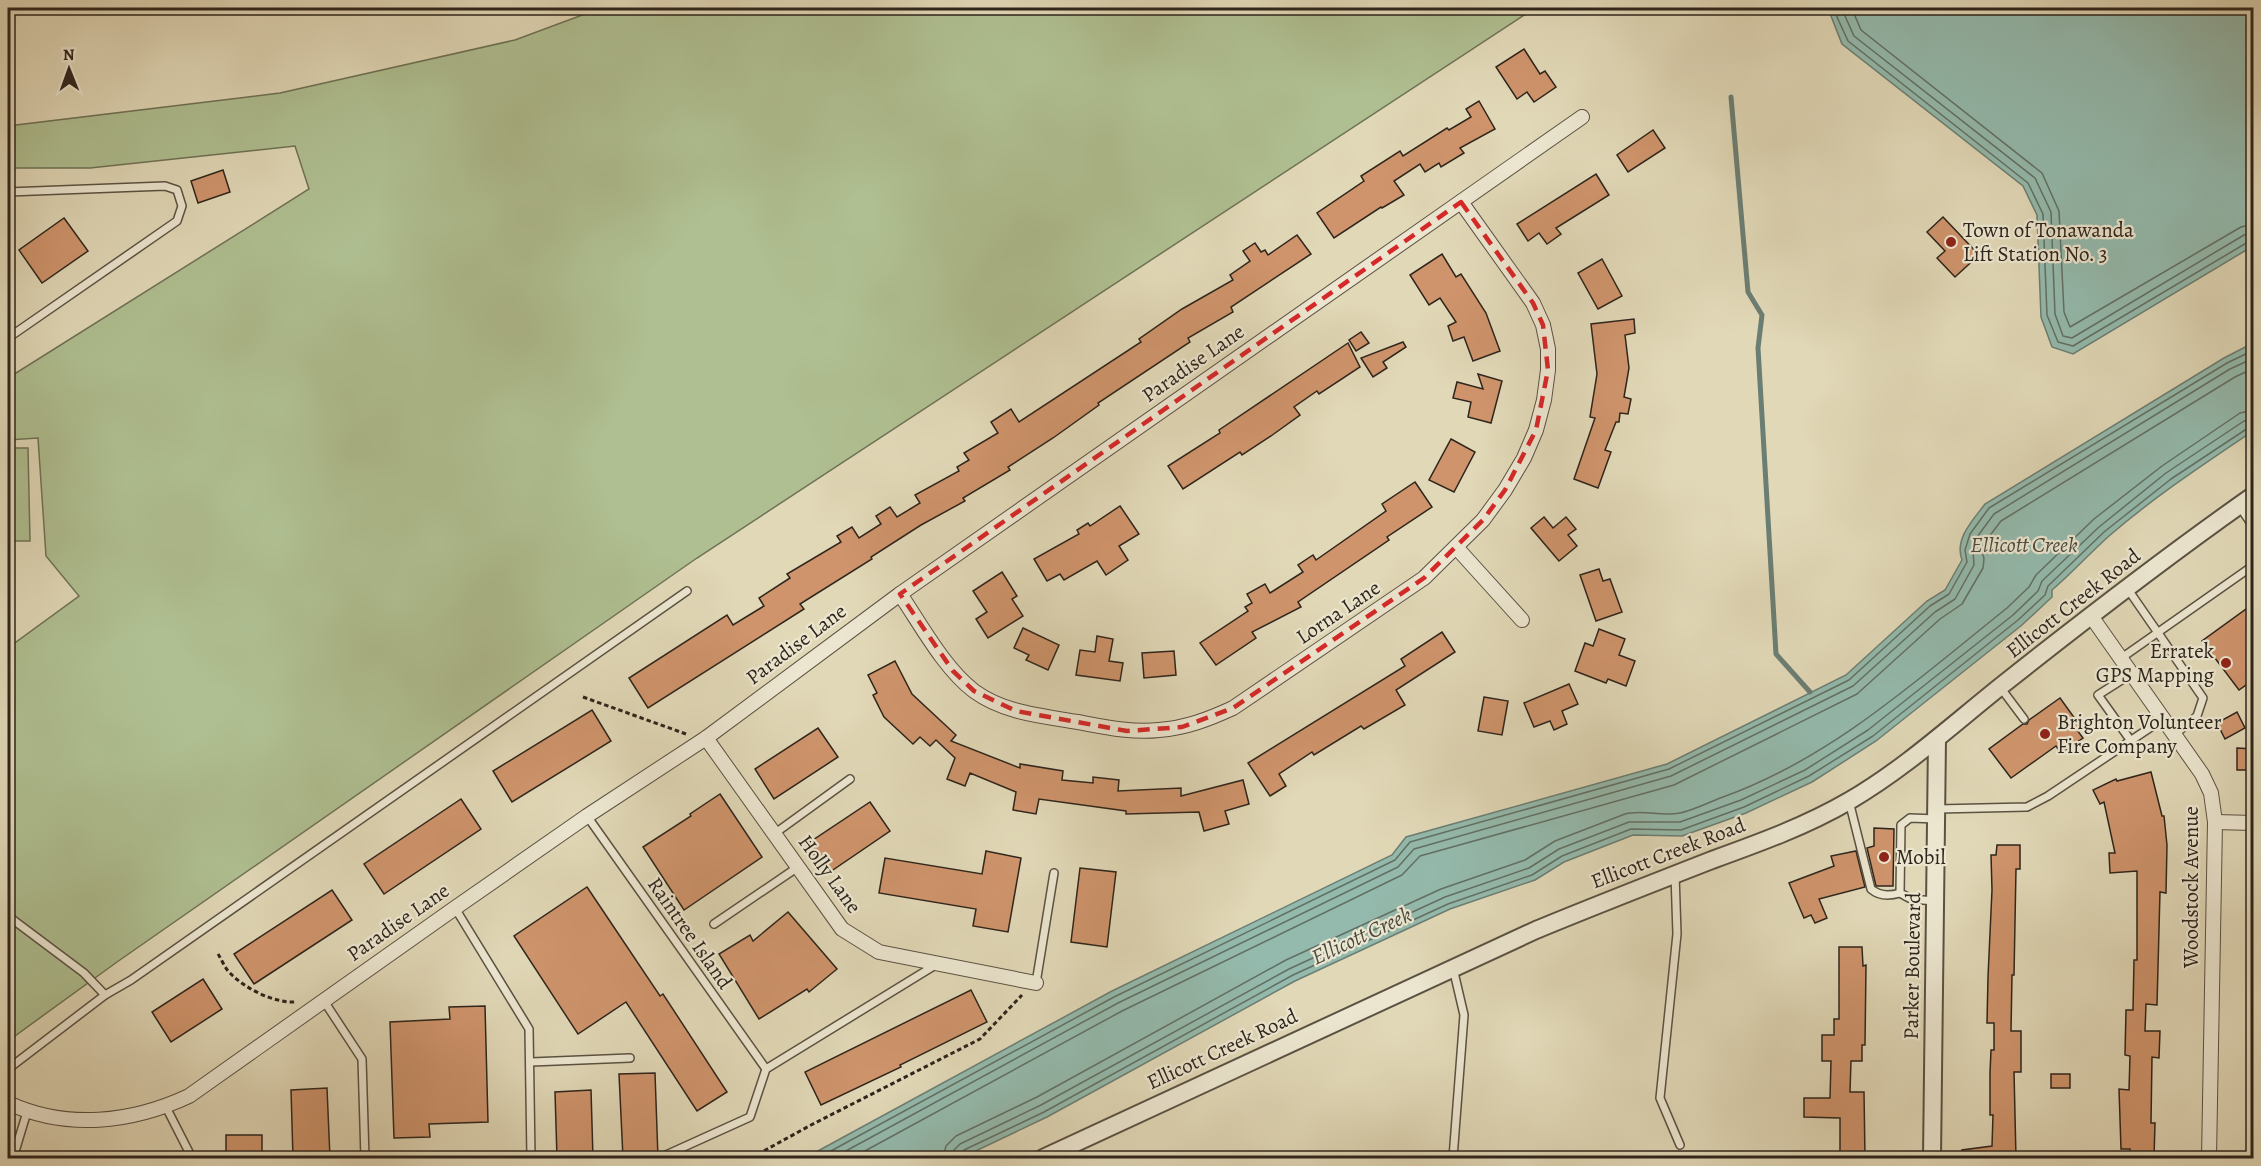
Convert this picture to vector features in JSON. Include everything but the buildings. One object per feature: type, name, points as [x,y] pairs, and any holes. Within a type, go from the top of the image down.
[{"type":"street","name":"Paradise Lane","points":[[8,1103],[27,1112],[76,1121],[108,1120],[166,1107],[189,1096],[587,816],[706,738],[900,594],[1582,117]]},
{"type":"street","name":"Lorna Lane","points":[[900,594],[953,671],[974,691],[996,704],[1016,711],[1127,731],[1158,731],[1205,721],[1233,708],[1424,578],[1483,520],[1505,490],[1524,458],[1536,430],[1544,400],[1548,370],[1548,350],[1533,303],[1461,202]]},
{"type":"street","name":"Ellicott Creek Road","points":[[1043,1158],[1546,925],[1813,820],[1850,801],[1887,777],[2127,588],[2253,495]]},
{"type":"street","points":[[1456,547],[1522,620]]},
{"type":"street","name":"Woodstock Avenue","points":[[2091,616],[2202,774],[2211,793],[2215,822],[2209,1158]]},
{"type":"street","name":"Holly Lane","points":[[706,738],[842,929],[879,952],[1036,982]]},
{"type":"street","name":"Parker Boulevard","points":[[1932,1158],[1937,739]]},
{"type":"street","points":[[2215,822],[2253,823]]},
{"type":"lane","points":[[8,192],[165,186],[177,190],[182,206],[177,221],[8,338]]},
{"type":"lane","points":[[2238,506],[2253,528]]},
{"type":"lane","points":[[2120,659],[2253,565]]},
{"type":"lane","points":[[2127,588],[2204,698],[2197,716],[2174,735]]},
{"type":"lane","points":[[8,1069],[105,995],[687,591]]},
{"type":"lane","points":[[2131,674],[2098,696],[2131,741]]},
{"type":"lane","points":[[2000,687],[2024,719]]},
{"type":"lane","points":[[1900,893],[1901,825],[1910,819],[1937,814],[2027,807],[2048,796],[2163,719]]},
{"type":"lane","points":[[774,834],[850,779]]},
{"type":"lane","points":[[1850,801],[1871,889],[1879,894],[1892,896],[1900,893],[1911,899],[1935,901]]},
{"type":"lane","name":"Raintree Island","points":[[587,816],[766,1069]]},
{"type":"lane","points":[[714,924],[798,867]]},
{"type":"lane","points":[[1036,982],[1054,873]]},
{"type":"lane","points":[[1675,874],[1677,934],[1660,1098],[1680,1145]]},
{"type":"lane","points":[[455,908],[529,1029],[531,1158]]},
{"type":"lane","points":[[8,916],[84,973],[105,995]]},
{"type":"lane","points":[[666,1155],[750,1117],[766,1069],[940,963]]},
{"type":"lane","points":[[1453,968],[1464,1015],[1453,1158]]},
{"type":"lane","points":[[324,1001],[362,1059],[365,1158]]},
{"type":"lane","points":[[531,1062],[630,1058]]},
{"type":"lane","points":[[166,1107],[192,1158]]},
{"type":"lane","points":[[13,1158],[27,1112]]},
{"type":"path","points":[[583,697],[678,732],[706,738]]},
{"type":"path","points":[[218,954],[230,973],[255,991],[287,1003],[297,1002]]},
{"type":"path","points":[[751,1158],[980,1039],[1036,982]]},
{"type":"highlighted area","points":[[1461,202],[1533,303],[1543,325],[1548,370],[1536,430],[1505,490],[1483,520],[1424,578],[1233,708],[1182,727],[1127,731],[1016,711],[974,691],[953,671],[900,594]]},
{"type":"green space","points":[[601,8],[1535,8],[697,558],[117,962],[8,1041],[8,648],[79,596],[46,556],[38,438],[8,440],[8,378],[309,189],[295,146],[90,168],[8,168],[8,126],[280,93],[515,40]]},
{"type":"green space","points":[[8,448],[28,448],[30,541],[8,541]]},
{"type":"water","points":[[1834,8],[2253,8],[2253,246],[2073,354],[2052,347],[2041,317],[2037,215],[2023,186],[1842,44],[1831,16]]},
{"type":"water","name":"Ellicott Creek","points":[[2253,343],[2253,431],[2180,481],[2126,522],[2052,590],[2052,597],[2022,625],[1876,741],[1812,782],[1746,813],[1682,836],[1633,835],[1564,862],[1535,880],[1450,909],[1295,981],[1047,1117],[961,1158],[805,1158],[1112,991],[1392,855],[1406,837],[1667,764],[1846,675],[1927,601],[1945,590],[1962,560],[1960,552],[1966,530],[1985,504],[2224,358]]},
{"type":"waterway","points":[[1731,97],[1748,292],[1762,315],[1758,348],[1776,654],[1810,692]]},
{"type":"place","name":"Town of Tonawanda Lift Station No. 3","points":[[1951,242]]},
{"type":"place","name":"Erratek GPS Mapping","points":[[2226,663]]},
{"type":"place","name":"Brighton Volunteer Fire Company","points":[[2045,734]]},
{"type":"place","name":"Mobil","points":[[1884,857]]}]
